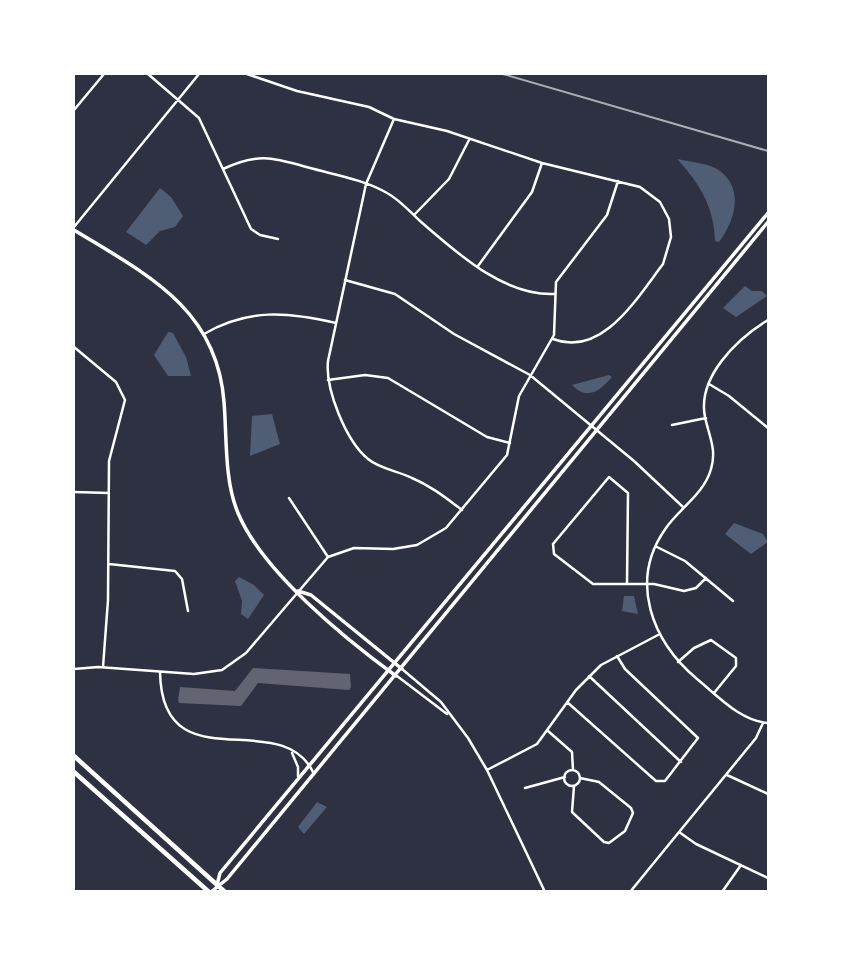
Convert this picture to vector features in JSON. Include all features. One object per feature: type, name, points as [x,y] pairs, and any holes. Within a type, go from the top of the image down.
[{"type":"highway","points":[[74,756],[225,891]]},
{"type":"highway","points":[[74,772],[210,891]]},
{"type":"street","points":[[74,110],[103,74]]},
{"type":"street","points":[[148,74],[199,118],[251,229],[260,236],[278,239]]},
{"type":"street","points":[[199,74],[74,229],[159,284],[180,301],[204,334],[213,351],[222,383],[234,503],[256,547],[299,591],[306,602],[387,670],[447,714],[468,738],[487,770],[545,891]]},
{"type":"street","points":[[247,74],[297,91],[369,107],[394,119],[469,139],[542,163],[618,181],[647,191],[664,207],[672,232],[667,255],[614,323],[597,338],[579,344],[553,339]]},
{"type":"street","points":[[394,119],[366,184],[328,361],[328,380],[332,398],[351,437],[368,458],[429,486],[462,510]]},
{"type":"street","points":[[414,215],[454,172],[469,139]]},
{"type":"street","points":[[223,169],[244,159],[265,157],[366,184],[394,197],[478,266],[516,288],[554,294]]},
{"type":"street","points":[[478,266],[529,196],[542,163]]},
{"type":"street","points":[[74,669],[103,667],[204,674],[230,666],[253,646],[328,557],[354,548],[393,549],[417,545],[437,535],[503,461],[511,444],[520,396],[553,339],[557,317],[554,294],[560,274],[607,215],[618,181]]},
{"type":"street","points":[[210,891],[220,873],[394,661],[768,213]]},
{"type":"street","points":[[216,884],[227,879],[768,222]]},
{"type":"street","points":[[345,280],[395,294],[454,334],[530,375],[683,507]]},
{"type":"street","points":[[204,334],[237,317],[262,313],[336,323]]},
{"type":"street","points":[[768,320],[744,337],[709,384],[705,401],[713,446],[712,469],[702,489],[683,507],[663,533],[656,547],[648,584],[650,613],[658,635],[678,662],[740,713],[768,723]]},
{"type":"street","points":[[74,347],[116,382],[124,395],[123,415],[111,452],[103,667]]},
{"type":"street","points":[[328,380],[365,375],[388,378],[488,437],[511,444]]},
{"type":"street","points":[[709,384],[729,396],[768,428]]},
{"type":"street","points":[[672,425],[706,418]]},
{"type":"street","points":[[627,584],[628,493],[609,477],[553,544],[551,551],[588,582],[627,584],[648,584],[684,591],[696,588],[706,578]]},
{"type":"street","points":[[74,492],[109,493]]},
{"type":"street","points":[[289,498],[328,557]]},
{"type":"street","points":[[656,547],[678,556],[733,601]]},
{"type":"street","points":[[108,564],[175,571],[182,579],[188,611]]},
{"type":"street","points":[[299,591],[311,595],[394,661],[441,702],[447,714]]},
{"type":"street","points":[[487,770],[524,753],[548,731],[589,676],[617,656],[658,635]]},
{"type":"street","points":[[678,662],[694,648],[715,641],[738,663],[714,693]]},
{"type":"street","points":[[567,702],[580,710],[656,781],[665,781],[698,738],[625,669],[617,656]]},
{"type":"street","points":[[160,672],[165,706],[188,730],[214,740],[265,741],[310,764],[314,774]]},
{"type":"street","points":[[589,676],[681,762]]},
{"type":"street","points":[[630,891],[757,738],[763,723]]},
{"type":"street","points":[[548,731],[572,752],[573,770],[580,778],[599,782],[631,808],[633,813],[625,831],[613,841],[604,842],[575,818],[571,806],[573,786],[580,778]]},
{"type":"street","points":[[292,753],[298,767],[298,779]]},
{"type":"street","points":[[525,788],[565,778],[573,770]]},
{"type":"street","points":[[727,775],[768,794]]},
{"type":"street","points":[[565,778],[567,784],[573,786]]},
{"type":"street","points":[[680,832],[696,844],[768,878]]},
{"type":"street","points":[[722,891],[741,865]]},
{"type":"water","points":[[677,159],[716,168],[733,187],[735,197],[732,216],[719,242],[715,241],[712,217],[704,197]]},
{"type":"water","points":[[160,188],[171,197],[183,216],[175,227],[160,231],[146,245],[126,232]]},
{"type":"water","points":[[745,286],[752,291],[762,291],[767,296],[736,317],[723,308]]},
{"type":"water","points":[[168,332],[173,333],[186,357],[191,376],[168,376],[154,355]]},
{"type":"water","points":[[609,375],[612,377],[593,392],[583,392],[572,385]]},
{"type":"water","points":[[272,414],[280,444],[250,456],[252,416]]},
{"type":"water","points":[[734,523],[763,534],[768,542],[751,554],[725,534]]},
{"type":"water","points":[[239,577],[254,585],[264,595],[248,619],[241,614],[242,601],[235,581]]},
{"type":"water","points":[[624,596],[634,596],[638,614],[622,611]]},
{"type":"water","points":[[317,802],[327,807],[304,834],[298,827]]},
{"type":"building","points":[[253,668],[350,674],[351,687],[349,690],[258,683],[241,706],[179,703],[180,687],[235,691]]},
{"type":"railway","points":[[503,74],[768,151]]}]
